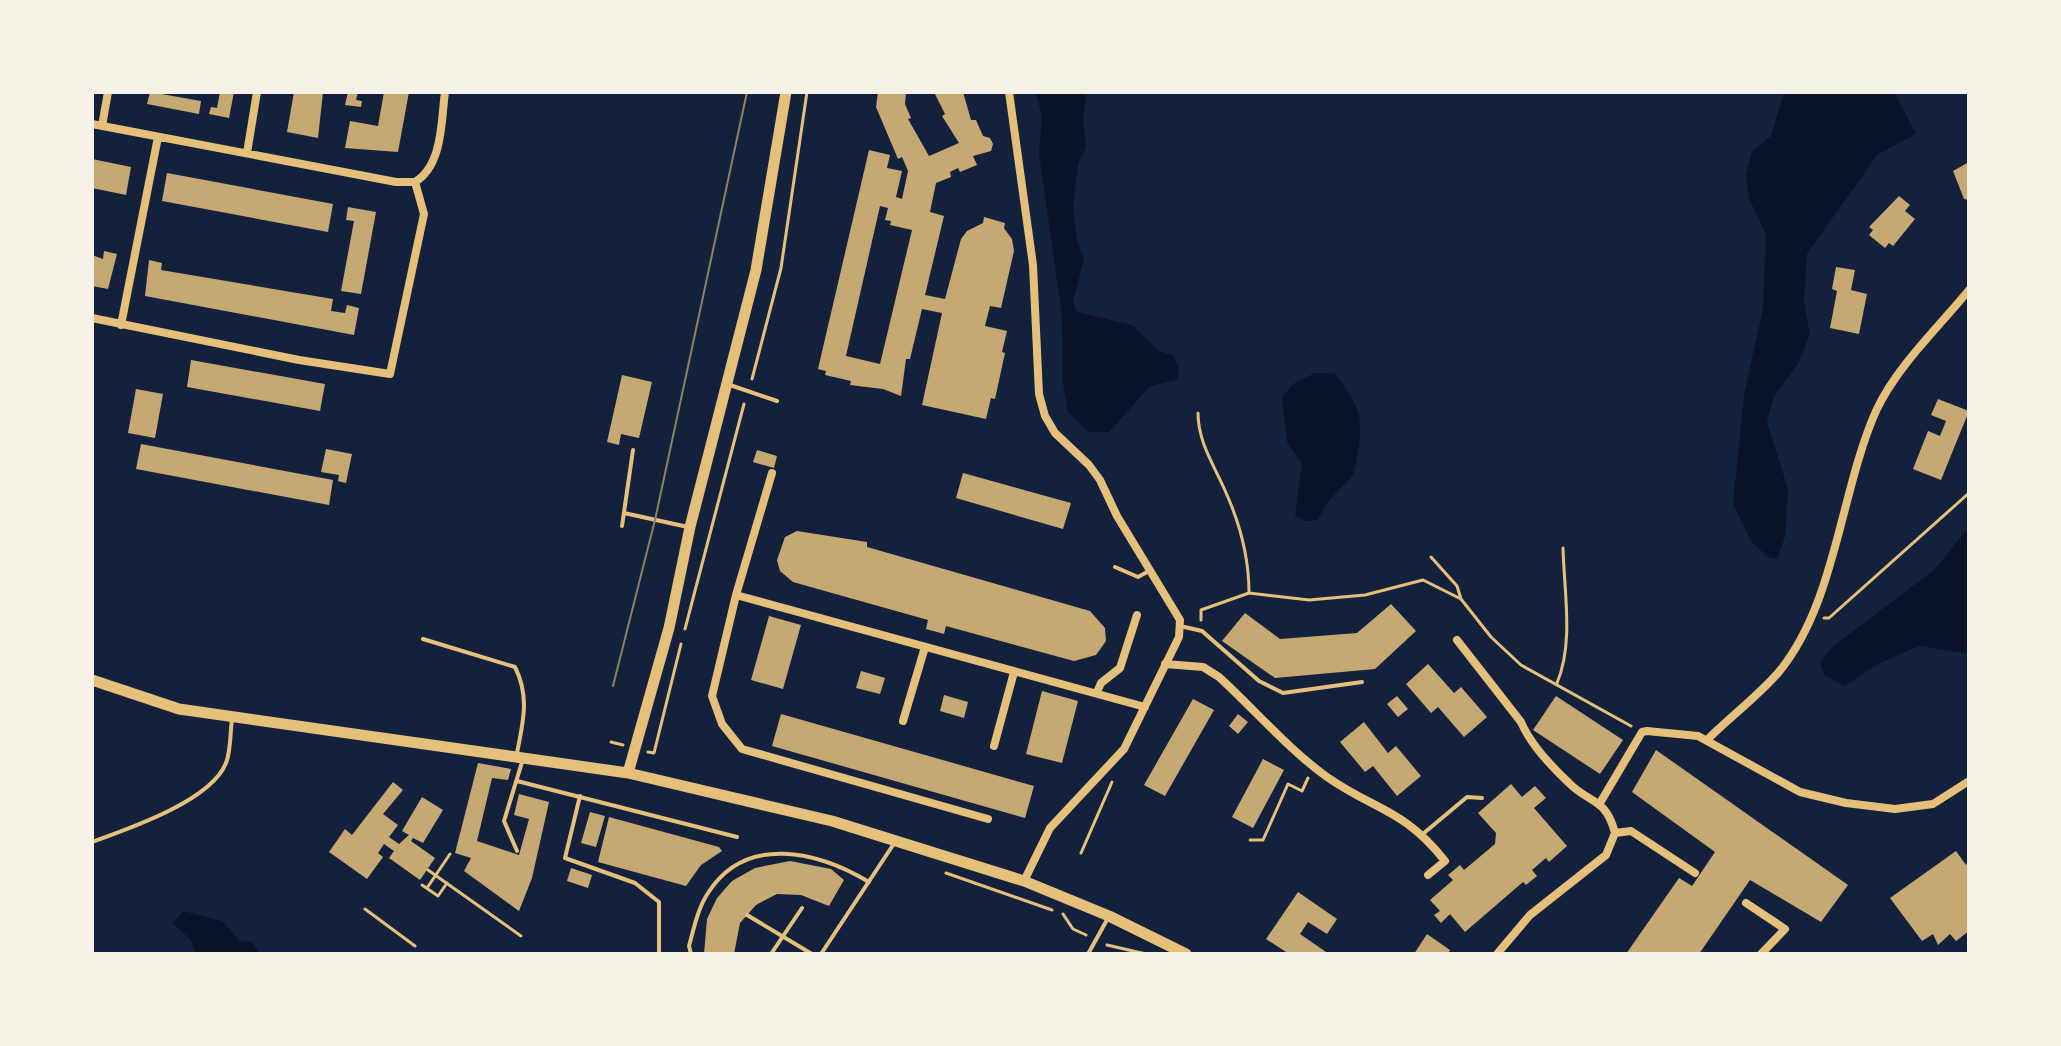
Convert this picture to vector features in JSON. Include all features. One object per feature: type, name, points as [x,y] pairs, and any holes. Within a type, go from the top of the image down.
[{"type":"street","points":[[108,92],[97,125],[396,182],[415,182],[426,175],[433,163],[445,92]]},
{"type":"street","points":[[247,153],[257,92]]},
{"type":"street","points":[[628,773],[669,628],[690,527],[765,230],[786,92]]},
{"type":"street","points":[[1009,92],[1033,265],[1039,394],[1045,416],[1068,449],[1089,465],[1100,480],[1150,571],[1176,609],[1180,626],[1179,637],[1124,749],[1108,770],[1068,806],[1050,828],[1024,881]]},
{"type":"street","points":[[121,325],[158,137]]},
{"type":"street","points":[[92,318],[299,360],[390,374],[424,214],[415,182]]},
{"type":"street","points":[[1707,740],[1778,673],[1799,640],[1827,575],[1855,463],[1878,408],[1897,378],[1969,290]]},
{"type":"street","points":[[772,473],[736,595],[712,696],[722,724],[742,749],[988,819]]},
{"type":"street","points":[[736,595],[1145,707]]},
{"type":"street","points":[[1097,692],[1101,683],[1120,668],[1137,615]]},
{"type":"street","points":[[1457,640],[1521,722],[1526,733],[1570,785],[1600,803],[1610,815],[1615,833],[1606,855],[1530,915],[1497,954]]},
{"type":"street","points":[[903,721],[925,647]]},
{"type":"street","points":[[1165,664],[1203,667],[1219,677],[1325,775],[1354,794],[1390,809],[1424,833],[1445,861],[1428,875]]},
{"type":"street","points":[[994,746],[1014,672]]},
{"type":"street","points":[[92,680],[179,709],[520,755],[628,773],[896,840],[1024,881],[1109,916],[1186,954]]},
{"type":"street","points":[[1600,803],[1642,732],[1674,732],[1707,740],[1800,792],[1846,803],[1895,809],[1933,804],[1969,781]]},
{"type":"street","points":[[1615,833],[1631,831],[1695,873]]},
{"type":"street","points":[[1746,903],[1785,929],[1761,954]]},
{"type":"lane","points":[[728,384],[777,401]]},
{"type":"lane","points":[[622,526],[633,450]]},
{"type":"lane","points":[[624,513],[690,527]]},
{"type":"lane","points":[[1115,567],[1138,577],[1150,571]]},
{"type":"lane","points":[[1180,626],[1202,631],[1259,681],[1283,693],[1362,682]]},
{"type":"lane","points":[[423,639],[515,667],[523,683],[526,712],[517,781],[504,821],[517,851]]},
{"type":"lane","points":[[92,842],[152,820],[198,794],[226,765],[232,717]]},
{"type":"lane","points":[[517,781],[737,837]]},
{"type":"lane","points":[[580,796],[565,858],[635,883],[659,902],[659,954]]},
{"type":"lane","points":[[1424,833],[1467,797],[1482,798]]},
{"type":"lane","points":[[821,954],[896,840]]},
{"type":"lane","points":[[691,954],[689,946],[708,894],[725,873],[746,861],[789,853],[830,861],[869,882]]},
{"type":"lane","points":[[708,894],[717,898]]},
{"type":"lane","points":[[771,954],[802,908]]},
{"type":"lane","points":[[747,915],[812,954]]},
{"type":"lane","points":[[1088,954],[1109,916]]},
{"type":"path","points":[[752,379],[787,235],[807,92]]},
{"type":"path","points":[[774,232],[787,235]]},
{"type":"path","points":[[648,752],[654,753],[744,404]]},
{"type":"path","points":[[1198,413],[1203,445],[1242,534],[1249,567],[1249,593]]},
{"type":"path","points":[[1809,616],[1829,618],[1969,493]]},
{"type":"path","points":[[1556,684],[1563,669],[1567,638],[1563,548]]},
{"type":"path","points":[[1431,557],[1457,586],[1461,599],[1491,637],[1521,665],[1642,732]]},
{"type":"path","points":[[1202,631],[1201,610],[1249,593],[1309,600],[1365,595],[1423,580],[1461,599]]},
{"type":"path","points":[[611,742],[625,746]]},
{"type":"path","points":[[1250,840],[1263,840],[1288,784],[1302,791],[1311,774]]},
{"type":"path","points":[[1081,853],[1114,778]]},
{"type":"path","points":[[427,888],[450,854]]},
{"type":"path","points":[[428,870],[521,936]]},
{"type":"path","points":[[941,872],[1063,913],[1073,929],[1097,941],[1146,954]]},
{"type":"path","points":[[422,885],[438,896],[447,883]]},
{"type":"path","points":[[365,909],[415,946]]},
{"type":"water","points":[[1035,92],[1087,92],[1083,119],[1086,147],[1078,164],[1073,206],[1077,241],[1084,259],[1073,302],[1077,312],[1132,325],[1159,351],[1173,355],[1179,368],[1177,380],[1150,386],[1109,432],[1088,432],[1068,412],[1063,384],[1062,316],[1039,154],[1042,115]]},
{"type":"water","points":[[1784,92],[1894,92],[1916,134],[1877,155],[1807,254],[1804,302],[1810,334],[1799,362],[1774,397],[1767,422],[1788,489],[1785,537],[1777,559],[1768,557],[1751,541],[1733,504],[1744,395],[1763,309],[1766,235],[1749,198],[1746,175],[1752,151],[1771,136]]},
{"type":"water","points":[[1315,373],[1334,373],[1348,392],[1357,409],[1360,439],[1352,476],[1329,500],[1318,520],[1304,521],[1295,515],[1302,464],[1287,442],[1282,397],[1293,384]]},
{"type":"water","points":[[1969,527],[1969,654],[1919,646],[1876,665],[1845,686],[1825,676],[1820,663],[1831,648],[1935,569]]},
{"type":"water","points":[[183,911],[222,921],[240,941],[252,942],[260,954],[196,954],[191,940],[173,923]]},
{"type":"building","points":[[150,92],[201,101],[199,114],[147,104]]},
{"type":"building","points":[[220,92],[234,92],[229,118],[209,114],[211,107],[217,108]]},
{"type":"building","points":[[294,92],[323,92],[318,138],[287,132]]},
{"type":"building","points":[[348,92],[358,92],[356,100],[362,101],[361,107],[345,105]]},
{"type":"building","points":[[384,92],[409,92],[398,152],[345,148],[350,121],[378,126]]},
{"type":"building","points":[[878,92],[906,92],[905,104],[911,118],[908,119],[929,156],[959,143],[942,116],[945,114],[934,92],[963,92],[971,120],[976,120],[983,136],[990,138],[993,144],[991,151],[973,156],[977,165],[960,172],[958,168],[950,172],[951,177],[936,183],[930,212],[944,216],[925,295],[945,299],[961,239],[967,231],[983,223],[984,217],[1005,223],[1004,228],[1012,239],[1014,251],[1001,308],[990,306],[985,326],[1007,331],[1002,352],[1005,353],[995,399],[991,398],[986,419],[922,405],[942,313],[922,309],[910,359],[906,359],[901,396],[883,389],[850,385],[851,381],[825,375],[826,371],[818,369],[869,150],[890,155],[887,168],[902,171],[896,197],[902,199],[908,171],[902,157],[898,159],[876,107]],"holes":[[[880,206],[888,208],[885,220],[891,221],[890,225],[912,230],[880,364],[846,356]]]},
{"type":"building","points":[[92,159],[131,167],[126,195],[92,188]]},
{"type":"building","points":[[1969,162],[1969,200],[1964,199],[1953,171]]},
{"type":"building","points":[[167,173],[333,204],[328,232],[162,201]]},
{"type":"building","points":[[1899,196],[1910,205],[1905,211],[1915,219],[1893,246],[1889,243],[1885,248],[1869,235],[1873,230],[1869,227]]},
{"type":"building","points":[[348,207],[376,212],[361,294],[341,291],[354,221],[346,220]]},
{"type":"building","points":[[104,251],[117,254],[108,289],[92,286],[92,255],[103,259]]},
{"type":"building","points":[[149,260],[162,263],[161,270],[333,299],[331,311],[345,313],[347,305],[359,308],[354,335],[145,296]]},
{"type":"building","points":[[1836,267],[1855,270],[1851,290],[1867,294],[1859,334],[1830,328],[1837,291],[1832,289]]},
{"type":"building","points":[[191,360],[325,384],[320,411],[187,387]]},
{"type":"building","points":[[622,375],[652,382],[639,438],[621,434],[619,445],[607,442]]},
{"type":"building","points":[[136,389],[163,394],[155,438],[128,433]]},
{"type":"building","points":[[1938,399],[1969,411],[1941,480],[1913,469],[1928,431],[1940,436],[1946,421],[1931,415]]},
{"type":"building","points":[[141,444],[333,480],[329,505],[136,469]]},
{"type":"building","points":[[326,449],[352,454],[346,483],[338,481],[339,475],[321,472]]},
{"type":"building","points":[[757,450],[777,456],[774,468],[753,462]]},
{"type":"building","points":[[963,473],[1071,503],[1063,529],[956,498]]},
{"type":"building","points":[[797,531],[867,542],[867,547],[1090,611],[1105,628],[1106,641],[1096,655],[1074,661],[946,626],[944,634],[926,629],[928,620],[793,582],[780,571],[777,560],[785,537]]},
{"type":"building","points":[[1391,604],[1416,631],[1375,669],[1275,678],[1222,641],[1245,613],[1280,639],[1357,633]]},
{"type":"building","points":[[769,616],[801,625],[783,689],[751,680]]},
{"type":"building","points":[[1428,664],[1454,693],[1461,687],[1487,717],[1464,737],[1438,707],[1431,713],[1406,684]]},
{"type":"building","points":[[861,671],[885,678],[880,694],[856,688]]},
{"type":"building","points":[[1042,691],[1078,701],[1062,763],[1026,754]]},
{"type":"building","points":[[944,695],[968,702],[964,718],[940,711]]},
{"type":"building","points":[[1397,696],[1408,709],[1398,717],[1387,704]]},
{"type":"building","points":[[1556,696],[1623,740],[1600,774],[1533,730]]},
{"type":"building","points":[[1193,699],[1214,710],[1165,796],[1144,785]]},
{"type":"building","points":[[781,714],[1034,786],[1025,818],[772,746]]},
{"type":"building","points":[[1238,714],[1248,722],[1238,734],[1229,726]]},
{"type":"building","points":[[1364,722],[1388,753],[1396,746],[1421,776],[1397,796],[1373,766],[1365,772],[1340,742]]},
{"type":"building","points":[[1656,750],[1848,885],[1821,922],[1750,880],[1699,954],[1626,954],[1679,878],[1692,886],[1715,852],[1632,792]]},
{"type":"building","points":[[1263,759],[1284,770],[1253,828],[1232,817]]},
{"type":"building","points":[[478,763],[511,769],[508,780],[492,778],[477,841],[519,855],[529,819],[514,815],[519,794],[549,802],[532,878],[519,911],[464,871],[471,858],[455,853]]},
{"type":"building","points":[[393,782],[403,790],[383,814],[398,825],[389,837],[399,844],[409,835],[402,831],[422,797],[443,810],[423,843],[413,838],[411,841],[435,858],[420,880],[389,858],[394,851],[384,844],[378,853],[383,857],[367,879],[329,852],[345,829],[352,835]]},
{"type":"building","points":[[1511,784],[1522,797],[1535,786],[1546,798],[1534,808],[1567,846],[1549,862],[1546,858],[1532,870],[1537,876],[1526,885],[1523,882],[1465,932],[1450,914],[1441,923],[1434,915],[1440,911],[1430,900],[1453,880],[1448,875],[1460,865],[1464,870],[1495,844],[1496,833],[1478,813]]},
{"type":"building","points":[[590,812],[605,816],[596,847],[581,843]]},
{"type":"building","points":[[609,817],[719,847],[722,851],[701,865],[686,886],[598,862]]},
{"type":"building","points":[[1956,851],[1966,865],[1969,859],[1969,931],[1956,941],[1950,934],[1938,945],[1933,934],[1922,941],[1890,898]]},
{"type":"building","points":[[790,861],[831,869],[844,880],[829,906],[801,895],[777,894],[756,905],[740,923],[734,954],[704,954],[707,919],[717,898],[732,881],[755,868]]},
{"type":"building","points":[[571,868],[592,875],[588,888],[567,881]]},
{"type":"building","points":[[1298,892],[1337,919],[1327,934],[1308,922],[1300,934],[1329,954],[1289,954],[1266,939]]},
{"type":"building","points":[[1427,934],[1450,950],[1448,954],[1414,954]]},
{"type":"tram line","points":[[613,686],[655,520],[747,92]]}]
